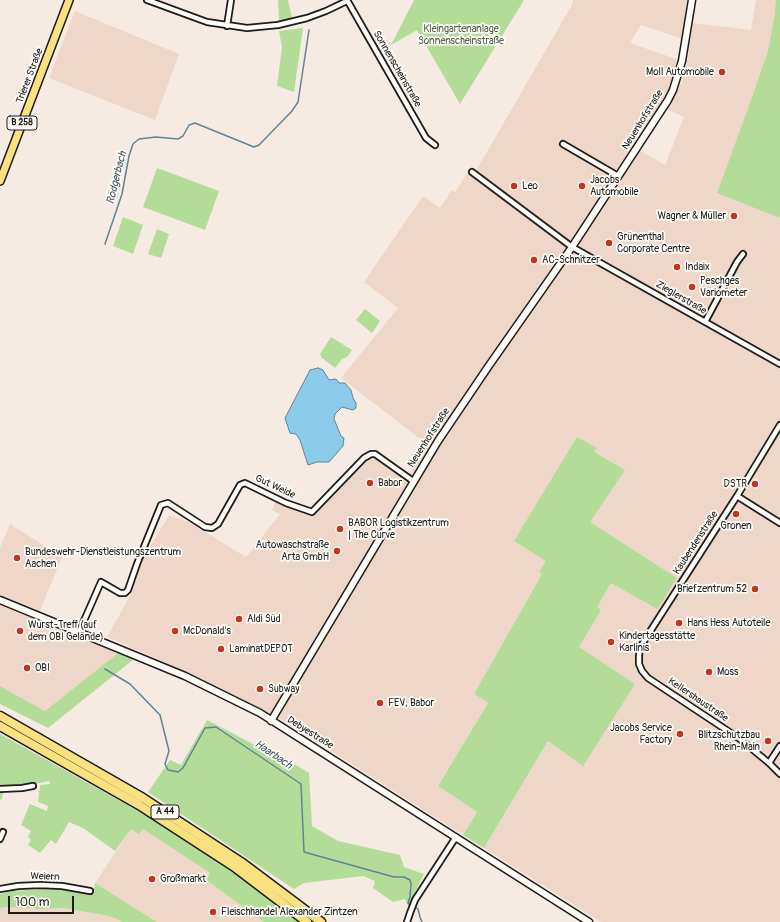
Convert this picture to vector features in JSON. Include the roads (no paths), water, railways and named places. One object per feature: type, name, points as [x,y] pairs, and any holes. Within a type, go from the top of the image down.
[{"type":"highway","name":"A 44","points":[[0,716],[143,798],[241,862],[321,922]]},
{"type":"highway","name":"A 44","points":[[0,726],[139,805],[236,868],[307,922]]},
{"type":"main road","name":"Trierer Straße","points":[[0,182],[69,0]]},
{"type":"street","points":[[146,0],[207,22],[247,28],[278,25],[307,18],[326,11],[347,0]]},
{"type":"street","points":[[228,26],[231,0]]},
{"type":"street","name":"Sonnenscheinstraße","points":[[347,0],[426,138],[435,145]]},
{"type":"street","name":"Neuenhofstraße","points":[[271,721],[438,441],[572,247],[668,100],[673,90],[682,61],[692,0]]},
{"type":"street","points":[[563,144],[618,176]]},
{"type":"street","points":[[472,172],[572,247]]},
{"type":"street","name":"Zieglerstraße","points":[[572,247],[780,364]]},
{"type":"street","points":[[705,322],[737,262],[744,254]]},
{"type":"street","name":"Kaubendenstraße","points":[[644,641],[737,496],[780,425]]},
{"type":"street","name":"Gut Weide","points":[[79,632],[101,582],[120,593],[125,593],[128,590],[158,509],[164,503],[168,503],[205,527],[212,528],[218,524],[240,484],[245,483],[281,501],[312,512],[364,458],[371,454],[375,454],[413,481]]},
{"type":"street","points":[[737,496],[780,523]]},
{"type":"street","name":"Debyestraße","points":[[0,600],[185,676],[260,713],[589,922]]},
{"type":"street","name":"Kellershaustraße","points":[[644,641],[639,652],[639,664],[642,671],[648,678],[740,739],[780,774]]},
{"type":"street","points":[[769,763],[780,746]]},
{"type":"street","points":[[0,789],[33,786]]},
{"type":"street","points":[[0,839],[3,832]]},
{"type":"street","points":[[408,922],[412,906],[456,837]]},
{"type":"street","name":"Weiern","points":[[0,889],[40,885],[62,886],[90,891]]},
{"type":"water","points":[[318,368],[323,370],[329,380],[336,379],[339,383],[345,383],[351,390],[356,403],[356,408],[353,410],[342,407],[335,414],[334,419],[341,436],[344,438],[343,446],[329,462],[317,462],[308,465],[300,440],[296,434],[290,433],[285,418],[310,370]]},
{"type":"waterway","name":"Rödgerbach","points":[[105,244],[122,194],[129,156],[133,144],[139,139],[156,137],[178,139],[183,136],[189,125],[195,123],[254,147],[259,145],[292,111],[298,102],[309,30]]},
{"type":"waterway","name":"Haarbach","points":[[105,669],[130,684],[160,715],[169,751],[165,764],[168,770],[178,772],[183,768],[205,728],[216,727],[301,784],[304,852],[394,877],[404,877],[410,880],[410,897],[408,903],[411,906]]},
{"type":"waterway","name":"Haarbach","points":[[415,907],[418,909],[422,922]]},
{"type":"place","name":"Moll Automobile","points":[[722,72]]},
{"type":"place","name":"Leo","points":[[514,186]]},
{"type":"place","name":"Jacobs Automobile","points":[[582,186]]},
{"type":"place","name":"Wagner & Müller","points":[[734,216]]},
{"type":"place","name":"Grünenthal Corporate Centre","points":[[609,243]]},
{"type":"place","name":"AC-Schnitzer","points":[[534,260]]},
{"type":"place","name":"Indaix","points":[[677,267]]},
{"type":"place","name":"Peschges Variometer","points":[[692,287]]},
{"type":"place","name":"Babor","points":[[370,483]]},
{"type":"place","name":"DSTR","points":[[755,484]]},
{"type":"place","name":"Gronen","points":[[736,514]]},
{"type":"place","name":"BABOR Logistikzentrum | The Curve","points":[[340,529]]},
{"type":"place","name":"Autowaschstraße Arta GmbH","points":[[337,551]]},
{"type":"place","name":"Bundeswehr-Dienstleistungszentrum Aachen","points":[[17,558]]},
{"type":"place","name":"Briefzentrum 52","points":[[755,589]]},
{"type":"place","name":"Aldi Süd","points":[[239,619]]},
{"type":"place","name":"Hans Hess Autoteile","points":[[679,623]]},
{"type":"place","name":"Wurst-Treff (auf dem OBI Gelände)","points":[[20,631]]},
{"type":"place","name":"McDonald's","points":[[175,631]]},
{"type":"place","name":"Kindertagesstätte Karlinis","points":[[611,642]]},
{"type":"place","name":"LaminatDEPOT","points":[[221,649]]},
{"type":"place","name":"OBI","points":[[27,668]]},
{"type":"place","name":"Moss","points":[[709,672]]},
{"type":"place","name":"Subway","points":[[260,689]]},
{"type":"place","name":"FEV, Babor","points":[[380,703]]},
{"type":"place","name":"Jacobs Service Factory","points":[[680,734]]},
{"type":"place","name":"Blitzschutzbau Rhein-Main","points":[[768,741]]},
{"type":"place","name":"Großmarkt","points":[[152,879]]},
{"type":"place","name":"Fleischhandel Alexander Zintzen","points":[[213,912]]},
{"type":"park label","name":"Kleingartenanlage Sonnenscheinstraße","points":[[461,34]]}]
